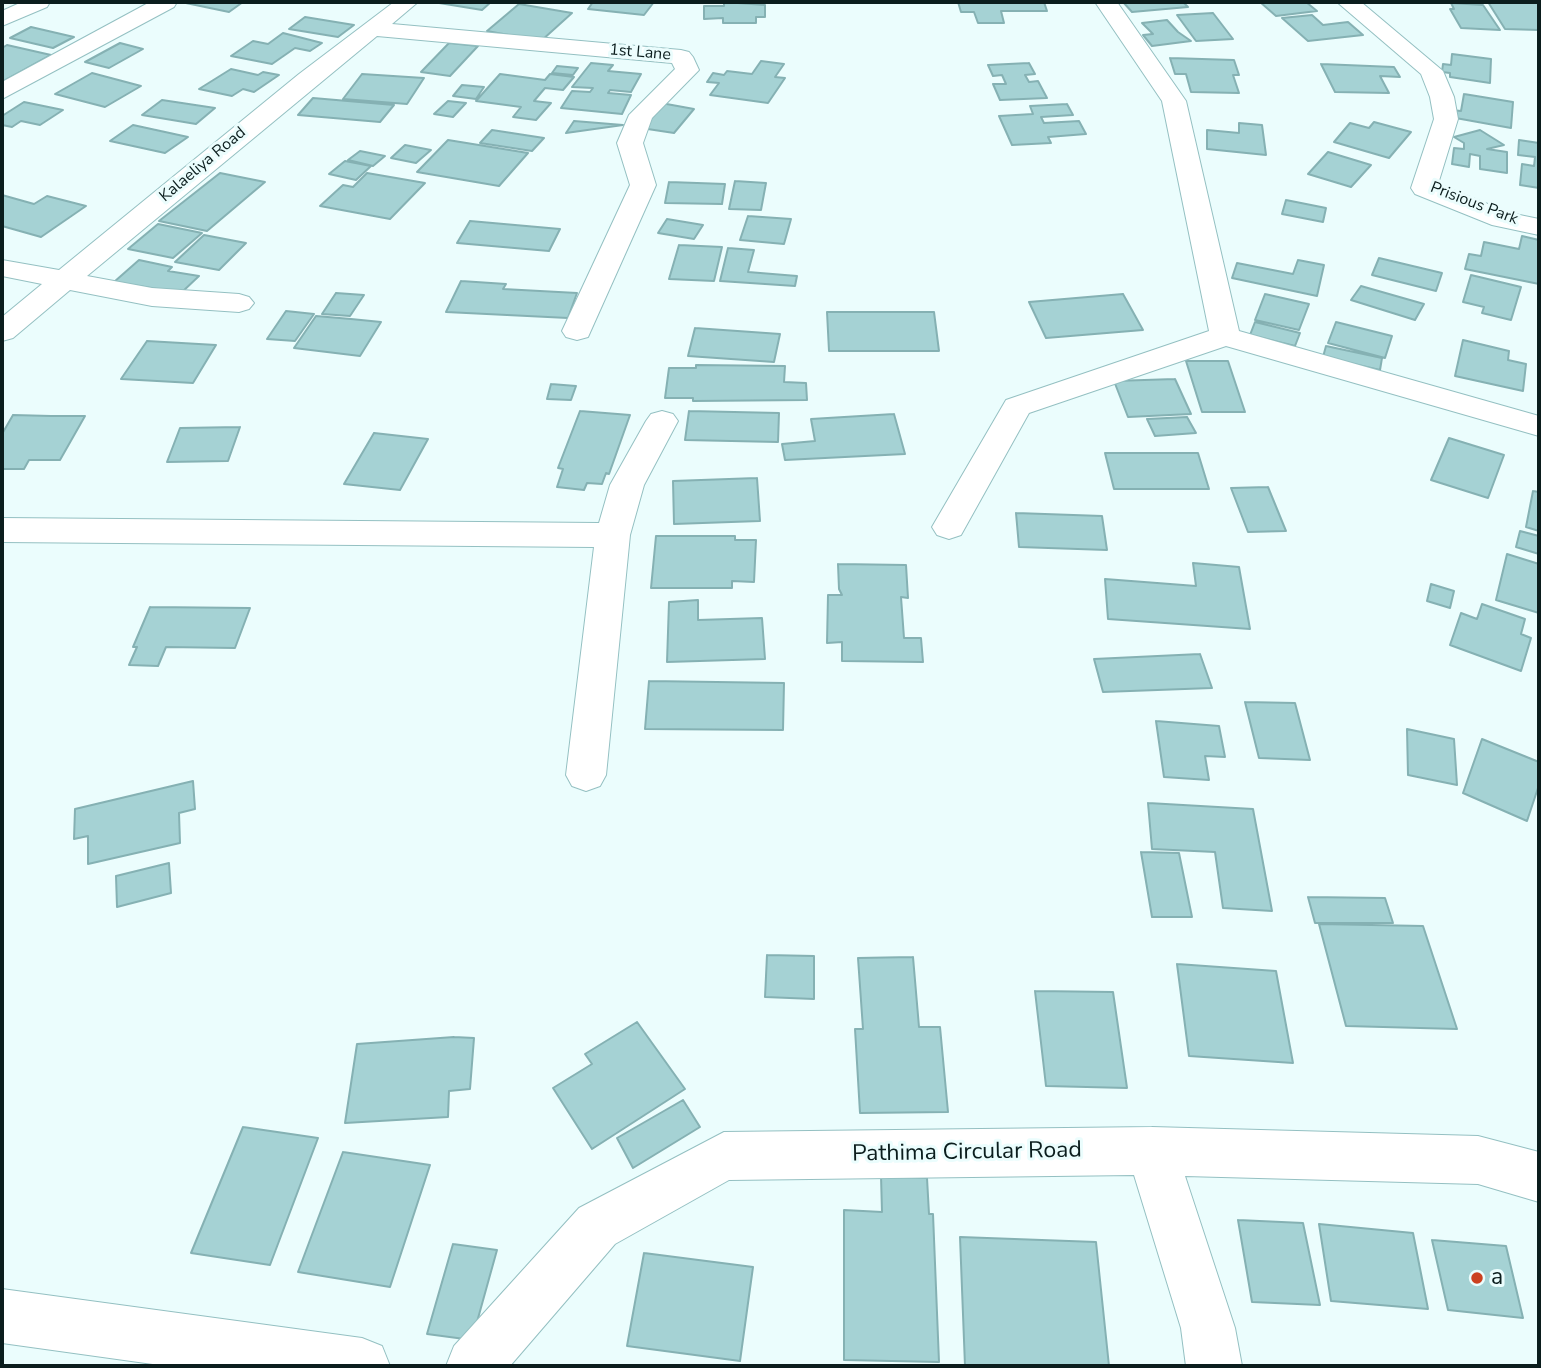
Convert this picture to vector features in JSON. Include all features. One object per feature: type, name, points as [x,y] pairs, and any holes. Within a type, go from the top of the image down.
[{"type":"street","points":[[2,19],[39,2]]},
{"type":"street","points":[[2,92],[166,2]]},
{"type":"street","name":"Kalaeliya Road","points":[[2,332],[407,2]]},
{"type":"street","points":[[1107,2],[1174,100],[1225,336]]},
{"type":"street","name":"Prisious Park","points":[[1349,2],[1430,71],[1442,97],[1446,119],[1424,188],[1502,219],[1539,227]]},
{"type":"street","name":"1st Lane","points":[[372,29],[681,57],[687,70],[641,115],[630,143],[643,185],[577,331]]},
{"type":"street","points":[[2,268],[152,297],[239,303]]},
{"type":"street","points":[[949,527],[1017,407],[1225,336],[1539,426]]},
{"type":"street","points":[[586,775],[613,535],[627,485],[662,421]]},
{"type":"street","points":[[2,530],[613,535]]},
{"type":"street","points":[[1152,1151],[1208,1328],[1214,1366]]},
{"type":"street","name":"Pathima Circular Road","points":[[474,1366],[597,1226],[724,1156],[1152,1151],[1478,1160],[1539,1177]]},
{"type":"street","points":[[2,1316],[362,1366]]},
{"type":"building","points":[[181,2],[243,2],[229,12]]},
{"type":"building","points":[[433,2],[491,2],[482,10]]},
{"type":"building","points":[[593,2],[654,2],[644,15],[588,9]]},
{"type":"building","points":[[724,2],[765,5],[765,17],[756,17],[756,23],[723,23],[723,18],[704,19],[704,6],[724,6]]},
{"type":"building","points":[[958,2],[1044,2],[1047,11],[1001,11],[1004,23],[978,23],[974,12],[961,12]]},
{"type":"building","points":[[1123,2],[1183,2],[1188,7],[1132,12]]},
{"type":"building","points":[[1260,2],[1306,2],[1317,11],[1276,16]]},
{"type":"building","points":[[1488,2],[1539,3],[1539,30],[1505,29]]},
{"type":"building","points":[[1451,3],[1483,5],[1500,30],[1461,28],[1450,9],[1454,9]]},
{"type":"building","points":[[519,4],[572,13],[541,41],[487,31]]},
{"type":"building","points":[[1213,13],[1233,39],[1196,41],[1177,15]]},
{"type":"building","points":[[1312,15],[1323,25],[1348,22],[1363,35],[1308,41],[1282,18]]},
{"type":"building","points":[[305,17],[354,25],[338,37],[289,29]]},
{"type":"building","points":[[1167,20],[1191,41],[1152,46],[1143,35],[1153,34],[1142,23]]},
{"type":"building","points":[[31,27],[74,37],[53,48],[10,38]]},
{"type":"building","points":[[283,33],[322,43],[310,51],[295,48],[272,64],[231,56],[253,41],[268,44]]},
{"type":"building","points":[[120,43],[143,49],[109,68],[85,62]]},
{"type":"building","points":[[449,43],[478,46],[450,76],[421,72]]},
{"type":"building","points":[[7,45],[51,55],[2,82],[2,48]]},
{"type":"building","points":[[1452,54],[1491,59],[1490,83],[1450,77],[1450,73],[1442,72],[1443,64],[1451,65]]},
{"type":"building","points":[[1170,58],[1234,60],[1239,75],[1233,75],[1239,93],[1191,92],[1186,74],[1175,74]]},
{"type":"building","points":[[761,61],[784,64],[775,77],[785,78],[768,103],[710,95],[719,83],[707,82],[713,73],[724,75],[727,71],[752,74]]},
{"type":"building","points":[[591,63],[613,65],[608,71],[641,74],[631,92],[610,90],[608,93],[631,95],[622,114],[561,108],[572,91],[590,92],[593,88],[572,87]]},
{"type":"building","points":[[1029,63],[1035,74],[1025,75],[1029,82],[1038,81],[1047,98],[1000,100],[993,84],[1006,84],[1002,75],[993,76],[988,65]]},
{"type":"building","points":[[1321,64],[1394,67],[1400,77],[1380,76],[1389,93],[1335,92]]},
{"type":"building","points":[[557,66],[578,68],[573,75],[552,73]]},
{"type":"building","points":[[231,69],[258,75],[263,72],[279,75],[254,92],[243,89],[232,96],[199,89]]},
{"type":"building","points":[[92,73],[141,86],[105,107],[55,94]]},
{"type":"building","points":[[362,74],[424,78],[407,104],[343,99]]},
{"type":"building","points":[[500,74],[545,80],[550,74],[574,77],[563,90],[545,88],[534,101],[551,103],[536,120],[513,117],[521,107],[476,101]]},
{"type":"building","points":[[462,85],[484,87],[476,99],[453,96]]},
{"type":"building","points":[[1464,94],[1513,102],[1511,128],[1450,117],[1451,110],[1461,111]]},
{"type":"building","points":[[313,98],[394,105],[380,122],[298,115]]},
{"type":"building","points":[[162,100],[215,108],[196,124],[142,115]]},
{"type":"building","points":[[448,101],[466,103],[453,117],[434,114]]},
{"type":"building","points":[[24,102],[63,110],[40,125],[21,121],[12,127],[2,125],[2,116]]},
{"type":"building","points":[[661,103],[694,109],[674,133],[641,128]]},
{"type":"building","points":[[1067,104],[1073,115],[1041,117],[1044,123],[1079,121],[1086,134],[1048,137],[1051,143],[1012,145],[999,116],[1033,114],[1030,106]]},
{"type":"building","points":[[574,121],[623,125],[566,133]]},
{"type":"building","points":[[1374,122],[1411,132],[1389,158],[1334,142],[1350,123],[1369,128]]},
{"type":"building","points":[[1239,123],[1262,125],[1266,155],[1207,149],[1207,130],[1239,133]]},
{"type":"building","points":[[133,125],[188,137],[165,153],[110,141]]},
{"type":"building","points":[[492,130],[544,138],[532,151],[480,143]]},
{"type":"building","points":[[1480,130],[1504,145],[1487,149],[1507,152],[1507,173],[1480,169],[1480,156],[1470,154],[1469,167],[1452,164],[1454,148],[1464,149],[1464,143],[1454,137]]},
{"type":"building","points":[[448,140],[528,153],[499,186],[417,172]]},
{"type":"building","points":[[1519,140],[1539,143],[1539,188],[1520,185],[1522,164],[1534,166],[1535,157],[1518,155]]},
{"type":"building","points":[[405,145],[431,150],[416,163],[391,158]]},
{"type":"building","points":[[360,151],[385,156],[373,166],[348,160]]},
{"type":"building","points":[[1328,152],[1371,165],[1351,187],[1308,174]]},
{"type":"building","points":[[345,161],[371,166],[356,180],[329,174]]},
{"type":"building","points":[[220,173],[265,182],[207,231],[159,221]]},
{"type":"building","points":[[367,173],[425,183],[390,219],[320,206],[343,185],[353,187]]},
{"type":"building","points":[[735,181],[766,183],[761,210],[729,209]]},
{"type":"building","points":[[669,182],[725,184],[722,204],[665,203]]},
{"type":"building","points":[[2,195],[34,204],[47,196],[86,206],[41,237],[2,226]]},
{"type":"building","points":[[1286,200],[1326,208],[1323,222],[1282,214]]},
{"type":"building","points":[[748,216],[791,219],[784,244],[740,240]]},
{"type":"building","points":[[667,219],[703,225],[694,239],[658,233]]},
{"type":"building","points":[[470,221],[560,229],[549,251],[457,243]]},
{"type":"building","points":[[158,224],[202,233],[173,258],[128,249]]},
{"type":"building","points":[[204,235],[246,243],[219,270],[175,262]]},
{"type":"building","points":[[1522,236],[1539,240],[1539,284],[1465,269],[1469,254],[1481,256],[1484,242],[1519,249]]},
{"type":"building","points":[[679,245],[722,247],[714,281],[669,279]]},
{"type":"building","points":[[728,248],[754,250],[748,272],[797,276],[795,286],[720,281]]},
{"type":"building","points":[[1379,258],[1442,273],[1436,291],[1372,275]]},
{"type":"building","points":[[139,260],[172,267],[168,271],[199,276],[181,293],[114,282]]},
{"type":"building","points":[[1298,260],[1324,265],[1317,296],[1232,278],[1237,263],[1293,274]]},
{"type":"building","points":[[1471,275],[1521,287],[1511,320],[1482,313],[1484,307],[1463,302]]},
{"type":"building","points":[[461,281],[506,284],[503,289],[577,293],[568,318],[446,312]]},
{"type":"building","points":[[1361,286],[1424,304],[1415,320],[1351,300]]},
{"type":"building","points":[[336,293],[364,295],[350,316],[322,314]]},
{"type":"building","points":[[1123,294],[1143,330],[1046,338],[1029,302]]},
{"type":"building","points":[[1265,294],[1309,304],[1299,330],[1255,320]]},
{"type":"building","points":[[286,311],[314,314],[295,341],[267,339]]},
{"type":"building","points":[[827,312],[934,312],[939,351],[829,351]]},
{"type":"building","points":[[316,316],[381,322],[360,356],[294,348]]},
{"type":"building","points":[[1255,322],[1300,333],[1295,346],[1250,335]]},
{"type":"building","points":[[1336,322],[1392,336],[1385,358],[1328,343]]},
{"type":"building","points":[[695,328],[780,334],[774,362],[688,356]]},
{"type":"building","points":[[1463,340],[1509,351],[1508,360],[1526,364],[1523,391],[1455,376]]},
{"type":"building","points":[[147,341],[216,345],[193,383],[121,379]]},
{"type":"building","points":[[1326,346],[1382,358],[1380,370],[1323,357]]},
{"type":"building","points":[[1186,361],[1228,361],[1245,412],[1202,412]]},
{"type":"building","points":[[696,365],[785,366],[784,382],[806,383],[807,400],[693,401],[693,398],[665,398],[669,368],[696,368]]},
{"type":"building","points":[[1175,379],[1191,414],[1128,417],[1114,381]]},
{"type":"building","points":[[551,384],[576,386],[571,400],[547,399]]},
{"type":"building","points":[[580,411],[630,415],[609,474],[606,473],[602,484],[587,483],[584,490],[557,487],[563,469],[558,468]]},
{"type":"building","points":[[689,411],[779,413],[778,442],[685,440]]},
{"type":"building","points":[[894,414],[905,454],[785,460],[782,444],[815,441],[811,419]]},
{"type":"building","points":[[13,415],[85,416],[60,460],[29,460],[24,469],[2,469],[2,434]]},
{"type":"building","points":[[1187,417],[1196,433],[1155,436],[1147,419]]},
{"type":"building","points":[[240,427],[228,461],[167,462],[180,428]]},
{"type":"building","points":[[374,433],[428,439],[400,490],[344,484]]},
{"type":"building","points":[[1449,438],[1504,455],[1488,498],[1431,480]]},
{"type":"building","points":[[1105,453],[1198,453],[1209,489],[1114,489]]},
{"type":"building","points":[[757,478],[760,521],[674,524],[673,481]]},
{"type":"building","points":[[1268,487],[1286,531],[1248,532],[1231,488]]},
{"type":"building","points":[[1533,491],[1539,492],[1539,531],[1526,527]]},
{"type":"building","points":[[1016,513],[1102,516],[1107,550],[1019,547]]},
{"type":"building","points":[[1520,531],[1539,536],[1539,554],[1516,547]]},
{"type":"building","points":[[656,536],[735,536],[735,540],[756,540],[754,582],[732,581],[732,588],[651,588]]},
{"type":"building","points":[[1507,554],[1539,564],[1539,613],[1496,600]]},
{"type":"building","points":[[1193,563],[1239,567],[1250,629],[1108,619],[1105,579],[1196,586]]},
{"type":"building","points":[[838,564],[906,565],[908,598],[901,597],[904,638],[921,638],[923,662],[842,661],[842,642],[827,643],[828,595],[842,595],[839,589]]},
{"type":"building","points":[[1431,584],[1454,591],[1450,608],[1427,601]]},
{"type":"building","points":[[698,600],[698,620],[762,618],[765,659],[667,662],[669,602]]},
{"type":"building","points":[[1482,604],[1525,619],[1521,634],[1531,638],[1521,671],[1450,645],[1461,613],[1477,619]]},
{"type":"building","points":[[150,607],[250,608],[235,648],[166,647],[158,666],[129,665],[137,647],[133,647]]},
{"type":"building","points":[[1200,654],[1212,688],[1103,692],[1094,659]]},
{"type":"building","points":[[649,681],[784,683],[783,730],[645,729]]},
{"type":"building","points":[[1245,702],[1295,703],[1310,760],[1259,758]]},
{"type":"building","points":[[1156,721],[1219,726],[1225,757],[1205,756],[1209,780],[1164,777]]},
{"type":"building","points":[[1407,729],[1454,739],[1457,785],[1408,775]]},
{"type":"building","points":[[1482,739],[1539,762],[1539,785],[1527,821],[1463,793]]},
{"type":"building","points":[[193,781],[195,809],[179,813],[180,843],[88,864],[88,836],[74,839],[75,809]]},
{"type":"building","points":[[1148,803],[1253,809],[1272,911],[1223,908],[1215,852],[1152,849]]},
{"type":"building","points":[[1141,852],[1179,853],[1192,917],[1152,917]]},
{"type":"building","points":[[169,863],[171,893],[117,907],[116,876]]},
{"type":"building","points":[[1308,897],[1385,898],[1393,923],[1315,923]]},
{"type":"building","points":[[1319,924],[1423,926],[1457,1029],[1346,1026]]},
{"type":"building","points":[[767,955],[814,956],[814,999],[765,997]]},
{"type":"building","points":[[913,957],[919,1027],[940,1027],[948,1112],[860,1113],[855,1029],[863,1029],[858,958]]},
{"type":"building","points":[[1177,964],[1276,971],[1293,1063],[1189,1056]]},
{"type":"building","points":[[1035,991],[1113,992],[1127,1088],[1046,1086]]},
{"type":"building","points":[[637,1022],[685,1089],[592,1149],[553,1088],[592,1064],[585,1054]]},
{"type":"building","points":[[474,1038],[470,1089],[449,1091],[448,1117],[345,1123],[357,1044]]},
{"type":"building","points":[[683,1100],[700,1127],[633,1168],[617,1138]]},
{"type":"building","points":[[243,1127],[318,1138],[270,1265],[191,1253]]},
{"type":"building","points":[[343,1152],[430,1165],[390,1287],[298,1272]]},
{"type":"building","points":[[881,1176],[927,1178],[929,1214],[933,1214],[939,1362],[844,1360],[844,1210],[882,1212]]},
{"type":"building","points":[[1238,1220],[1303,1223],[1320,1305],[1252,1302]]},
{"type":"building","points":[[1319,1224],[1413,1233],[1428,1309],[1331,1301]]},
{"type":"building","points":[[960,1237],[1096,1242],[1109,1366],[965,1366]]},
{"type":"building","name":"a","points":[[1432,1240],[1506,1246],[1523,1318],[1448,1310]]},
{"type":"building","points":[[453,1244],[497,1250],[472,1340],[427,1334]]},
{"type":"building","points":[[644,1253],[753,1267],[740,1361],[627,1346]]},
{"type":"place","name":"a","points":[[1477,1278]]}]
